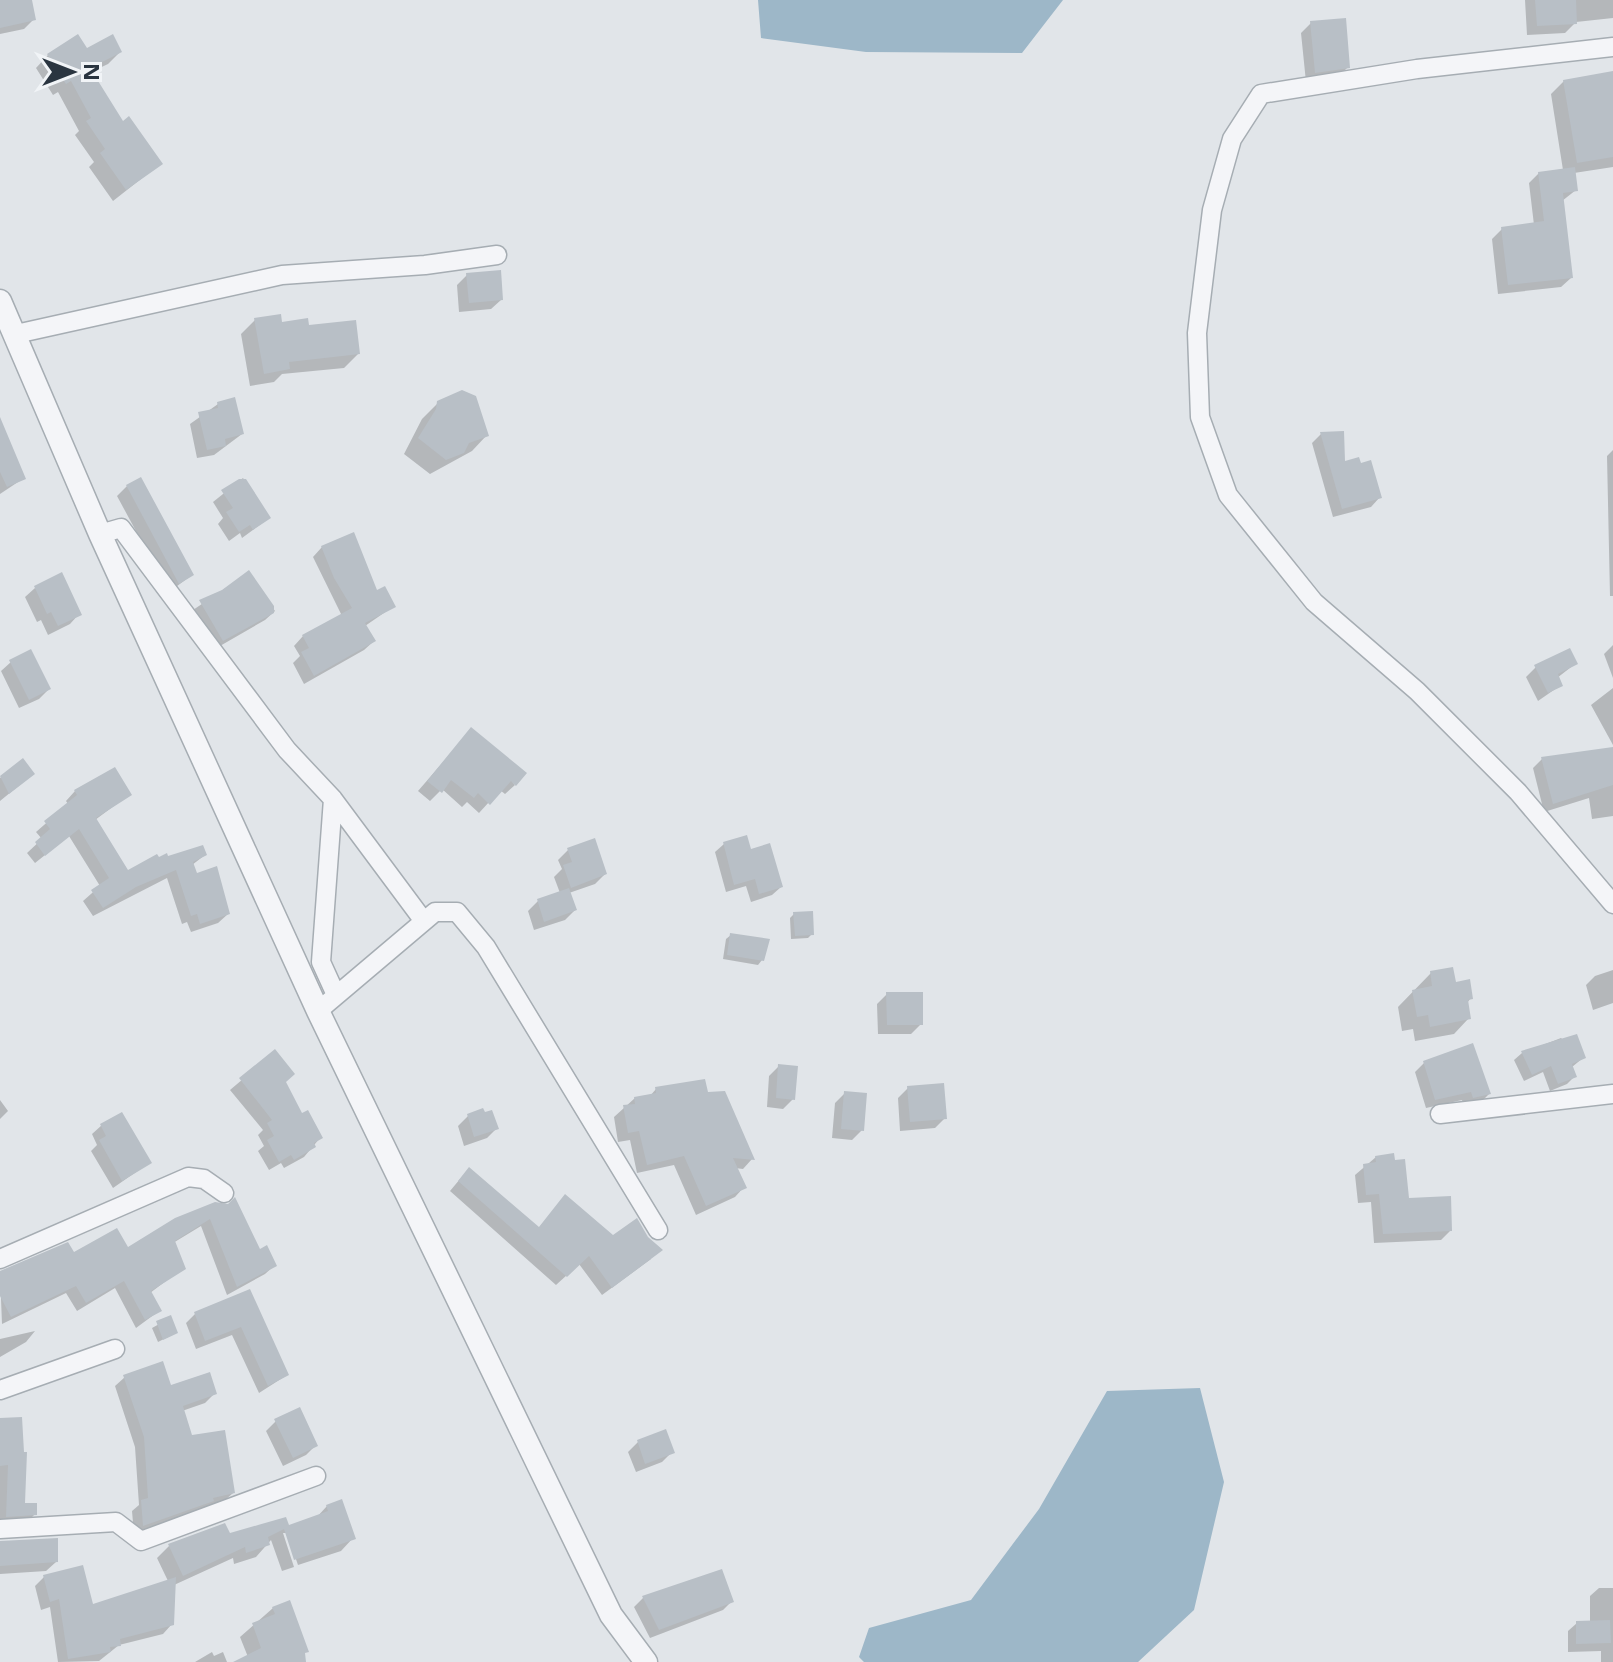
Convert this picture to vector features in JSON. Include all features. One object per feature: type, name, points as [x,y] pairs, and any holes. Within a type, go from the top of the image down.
[{"type":"street","points":[[1613,47],[1417,69],[1261,94],[1232,139],[1212,210],[1197,333],[1200,417],[1228,495],[1314,602],[1417,691],[1518,792],[1613,904]]},
{"type":"street","points":[[16,334],[282,275],[425,265],[497,255]]},
{"type":"street","points":[[0,301],[100,534],[318,1011],[611,1615],[646,1662]]},
{"type":"street","points":[[100,534],[121,528],[287,750],[333,799],[423,920]]},
{"type":"street","points":[[333,799],[321,962],[336,995]]},
{"type":"street","points":[[318,1011],[423,920],[435,912],[457,912],[486,947],[658,1230]]},
{"type":"street","points":[[1440,1114],[1613,1094]]},
{"type":"street","points":[[0,1259],[188,1177],[204,1179],[224,1193]]},
{"type":"street","points":[[0,1390],[115,1349]]},
{"type":"street","points":[[0,1529],[116,1522],[141,1541],[316,1476]]},
{"type":"water","points":[[758,0],[1063,0],[1022,53],[866,52],[761,38]]},
{"type":"water","points":[[1200,1388],[1224,1482],[1194,1610],[1138,1662],[864,1662],[859,1657],[869,1628],[971,1600],[1039,1509],[1107,1391]]},
{"type":"building","points":[[0,0],[32,0],[36,20],[0,28]]},
{"type":"building","points":[[1535,0],[1576,0],[1577,24],[1537,26]]},
{"type":"building","points":[[1346,18],[1350,68],[1315,73],[1310,21]]},
{"type":"building","points":[[78,34],[87,48],[113,34],[122,52],[90,68],[123,121],[129,116],[163,164],[126,190],[100,153],[105,149],[86,121],[91,118],[71,81],[66,84],[47,54]]},
{"type":"building","points":[[1613,71],[1613,157],[1577,163],[1563,80]]},
{"type":"building","points":[[1575,167],[1578,191],[1563,193],[1573,278],[1508,285],[1501,227],[1544,221],[1538,172]]},
{"type":"building","points":[[501,270],[503,300],[469,303],[466,273]]},
{"type":"building","points":[[281,314],[282,322],[308,318],[309,325],[356,320],[360,354],[289,362],[290,369],[264,374],[254,318]]},
{"type":"building","points":[[462,390],[476,396],[489,436],[469,443],[464,453],[446,460],[418,438],[436,409],[437,401]]},
{"type":"building","points":[[235,397],[244,434],[225,439],[226,446],[207,450],[198,412],[218,408],[217,402]]},
{"type":"building","points":[[0,417],[26,479],[7,487],[0,472]]},
{"type":"building","points":[[1344,431],[1345,461],[1359,457],[1361,463],[1371,460],[1382,498],[1342,509],[1320,432]]},
{"type":"building","points":[[141,477],[194,575],[179,584],[126,485]]},
{"type":"building","points":[[239,479],[246,479],[271,518],[253,530],[250,525],[239,532],[226,512],[233,508],[221,490]]},
{"type":"building","points":[[354,532],[377,590],[385,586],[396,607],[365,623],[376,641],[314,676],[301,652],[309,648],[302,635],[352,608],[334,578],[321,546]]},
{"type":"building","points":[[249,570],[274,606],[274,613],[223,641],[199,600],[222,590]]},
{"type":"building","points":[[62,572],[82,615],[58,626],[51,612],[47,614],[34,586]]},
{"type":"building","points":[[1570,648],[1578,664],[1558,674],[1563,686],[1548,693],[1534,665]]},
{"type":"building","points":[[31,649],[51,689],[29,700],[9,660]]},
{"type":"building","points":[[471,727],[527,773],[516,786],[511,781],[490,805],[478,793],[474,798],[451,780],[442,793],[427,781]]},
{"type":"building","points":[[1613,747],[1613,785],[1553,804],[1541,757]]},
{"type":"building","points":[[23,758],[35,774],[9,794],[0,776]]},
{"type":"building","points":[[115,767],[132,795],[96,818],[128,870],[157,854],[159,857],[167,853],[168,856],[203,845],[207,855],[193,862],[197,873],[217,866],[230,914],[200,924],[197,914],[191,916],[176,870],[136,887],[103,908],[91,890],[109,878],[79,829],[45,856],[35,842],[50,829],[44,821],[77,795],[74,790]]},
{"type":"building","points":[[747,835],[751,849],[770,843],[783,887],[759,894],[755,879],[734,885],[723,842]]},
{"type":"building","points":[[595,838],[607,874],[571,888],[563,865],[572,862],[567,848]]},
{"type":"building","points":[[569,888],[577,910],[544,922],[537,899]]},
{"type":"building","points":[[813,911],[814,935],[795,936],[793,912]]},
{"type":"building","points":[[730,933],[770,939],[764,961],[727,955]]},
{"type":"building","points":[[1453,967],[1456,982],[1470,979],[1473,999],[1468,1000],[1471,1019],[1430,1027],[1428,1015],[1417,1017],[1412,990],[1432,986],[1430,971]]},
{"type":"building","points":[[886,992],[923,992],[923,1025],[887,1025]]},
{"type":"building","points":[[1577,1034],[1586,1058],[1572,1064],[1577,1077],[1558,1084],[1551,1066],[1532,1075],[1521,1051]]},
{"type":"building","points":[[1473,1043],[1491,1094],[1473,1098],[1471,1092],[1435,1100],[1423,1061]]},
{"type":"building","points":[[275,1049],[295,1074],[286,1082],[302,1113],[308,1110],[323,1138],[314,1143],[316,1147],[294,1160],[291,1155],[279,1162],[267,1140],[274,1136],[267,1123],[272,1120],[239,1078]]},
{"type":"building","points":[[778,1064],[798,1066],[795,1100],[776,1098]]},
{"type":"building","points":[[705,1079],[708,1092],[725,1091],[755,1160],[733,1158],[747,1188],[706,1206],[684,1156],[647,1165],[639,1131],[628,1133],[623,1105],[635,1104],[634,1097],[656,1093],[655,1087]]},
{"type":"building","points":[[944,1083],[947,1119],[910,1122],[907,1086]]},
{"type":"building","points":[[844,1091],[867,1093],[864,1131],[841,1129]]},
{"type":"building","points":[[483,1108],[485,1112],[492,1110],[499,1129],[474,1137],[467,1114]]},
{"type":"building","points":[[122,1112],[152,1163],[122,1181],[99,1140],[106,1136],[100,1124]]},
{"type":"building","points":[[1394,1153],[1395,1160],[1405,1159],[1409,1198],[1451,1196],[1452,1231],[1383,1234],[1379,1194],[1366,1195],[1363,1164],[1376,1162],[1375,1156]]},
{"type":"building","points":[[469,1167],[539,1227],[565,1194],[613,1235],[637,1218],[648,1237],[663,1250],[612,1288],[589,1256],[567,1277],[458,1181]]},
{"type":"building","points":[[235,1197],[260,1249],[267,1245],[277,1266],[237,1287],[210,1219],[175,1241],[186,1269],[151,1291],[162,1311],[145,1320],[124,1281],[86,1303],[76,1286],[11,1317],[0,1296],[0,1271],[68,1242],[74,1252],[117,1228],[128,1247],[175,1218],[215,1202],[228,1204]]},
{"type":"building","points":[[250,1289],[289,1375],[268,1386],[241,1327],[205,1341],[194,1312]]},
{"type":"building","points":[[171,1315],[178,1333],[163,1340],[156,1321]]},
{"type":"building","points":[[163,1361],[171,1385],[210,1372],[217,1394],[183,1406],[192,1435],[225,1430],[235,1493],[213,1498],[214,1501],[143,1526],[141,1500],[148,1498],[144,1437],[123,1375]]},
{"type":"building","points":[[300,1407],[318,1446],[293,1458],[274,1419]]},
{"type":"building","points":[[22,1417],[24,1452],[27,1452],[25,1503],[37,1503],[37,1515],[6,1517],[8,1465],[0,1466],[0,1418]]},
{"type":"building","points":[[666,1429],[675,1453],[645,1464],[637,1440]]},
{"type":"building","points":[[342,1499],[356,1539],[294,1560],[284,1529],[268,1537],[270,1545],[246,1553],[245,1547],[183,1576],[168,1544],[225,1523],[230,1533],[286,1517],[289,1525],[328,1511],[326,1505]]},
{"type":"building","points":[[58,1538],[58,1562],[0,1566],[0,1541]]},
{"type":"building","points":[[83,1565],[93,1604],[176,1577],[174,1625],[120,1639],[121,1646],[110,1647],[111,1652],[68,1659],[59,1599],[50,1602],[43,1575]]},
{"type":"building","points":[[722,1569],[734,1602],[659,1630],[642,1596]]},
{"type":"building","points":[[290,1600],[309,1652],[305,1653],[306,1662],[233,1662],[261,1648],[252,1623],[275,1614],[272,1607]]},
{"type":"building","points":[[1610,1620],[1611,1643],[1576,1644],[1576,1621]]}]
